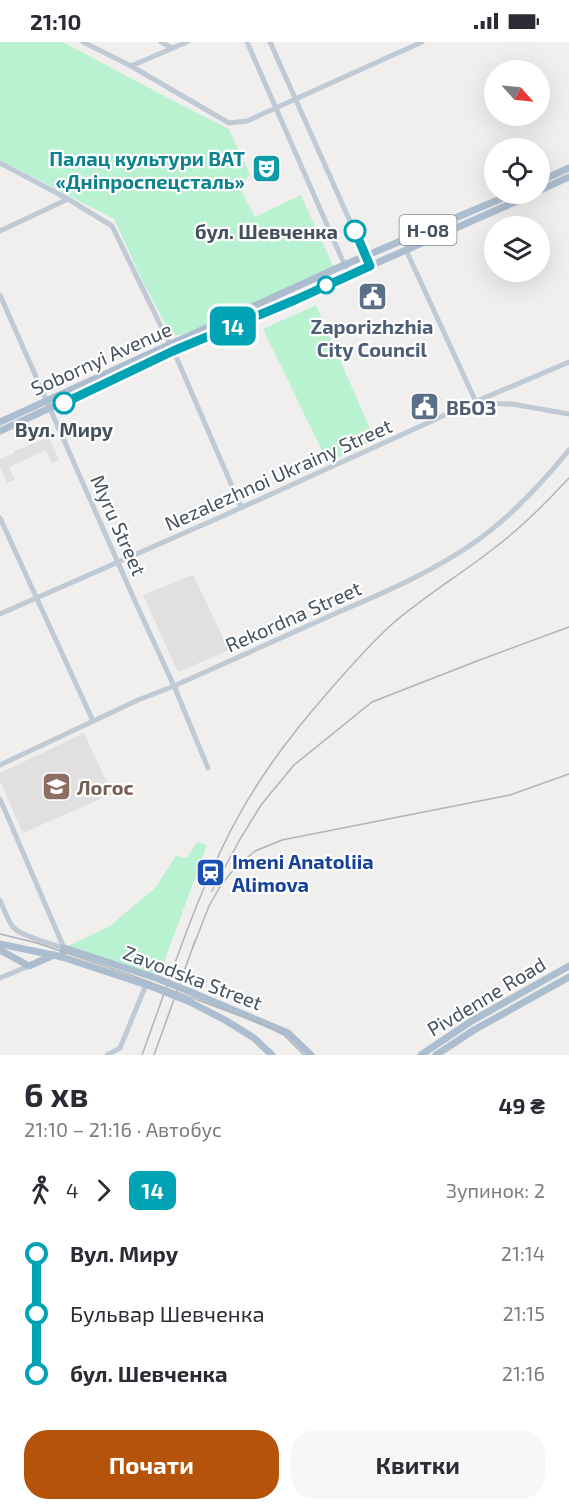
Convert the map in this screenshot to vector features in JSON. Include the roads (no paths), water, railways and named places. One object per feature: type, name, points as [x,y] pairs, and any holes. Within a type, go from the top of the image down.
[{"type":"main road","points":[[550,177],[569,168]]},
{"type":"main road","points":[[550,186],[569,177]]},
{"type":"main road","name":"Sobornyi Avenue","points":[[0,431],[344,265],[489,204]]},
{"type":"main road","name":"Sobornyi Avenue","points":[[0,422],[47,400],[349,275],[510,204]]},
{"type":"main road","name":"Zavodska Street","points":[[0,944],[62,957],[190,1002],[254,1038],[272,1055]]},
{"type":"main road","points":[[62,957],[64,948]]},
{"type":"main road","name":"Zavodska Street","points":[[64,948],[156,978],[288,1033],[311,1055]]},
{"type":"main road","points":[[0,950],[28,966],[54,955]]},
{"type":"main road","name":"Pivdenne Road","points":[[421,1055],[470,1022],[569,966]]},
{"type":"main road","name":"Pivdenne Road","points":[[436,1055],[474,1030],[569,977]]},
{"type":"street","points":[[83,42],[131,66],[229,123],[247,121],[422,42]]},
{"type":"street","points":[[161,42],[172,48]]},
{"type":"street","points":[[131,66],[187,42]]},
{"type":"street","points":[[247,42],[349,275]]},
{"type":"street","points":[[270,42],[370,266]]},
{"type":"street","points":[[0,164],[68,199],[112,226],[171,348],[241,507]]},
{"type":"street","points":[[0,231],[68,199]]},
{"type":"street","points":[[406,250],[476,402],[512,404],[569,414]]},
{"type":"street","name":"Myru Street","points":[[0,295],[174,686],[208,768]]},
{"type":"street","name":"Nezalezhnoi Ukrainy Street","points":[[0,614],[569,362]]},
{"type":"street","name":"Rekordna Street","points":[[0,765],[138,700],[396,587],[453,557],[480,539],[516,509],[569,450]]},
{"type":"street","points":[[0,518],[93,721]]},
{"type":"street","points":[[0,799],[64,948]]},
{"type":"street","points":[[0,900],[15,929],[22,934],[64,948]]},
{"type":"street","points":[[0,978],[28,966]]},
{"type":"street","points":[[107,1055],[120,1048],[149,986]]},
{"type":"tram line","points":[[0,934],[37,943],[128,974],[262,1024],[284,1035],[304,1055]]},
{"type":"railway","points":[[142,1055],[180,948],[212,869],[246,802],[285,745],[359,657],[391,625],[503,541],[533,515],[569,478]]},
{"type":"railway","points":[[212,891],[261,805],[294,765],[372,702],[569,627]]},
{"type":"railway","points":[[193,947],[209,906],[221,885],[235,868],[255,851],[282,840],[510,795],[569,774]]},
{"type":"railway","points":[[154,1055],[195,941]]},
{"type":"place","name":"Палац культури ВАТ «Дніпроспецсталь»","points":[[266,169]]},
{"type":"place","name":"бул. Шевченка","points":[[355,231]]},
{"type":"place","name":"Zaporizhzhia City Council","points":[[372,296]]},
{"type":"place","name":"Вул. Миру","points":[[64,403]]},
{"type":"place","name":"ВБОЗ","points":[[425,407]]},
{"type":"place","name":"Логос","points":[[56,787]]},
{"type":"place","name":"Imeni Anatoliia Alimova","points":[[211,872]]}]
